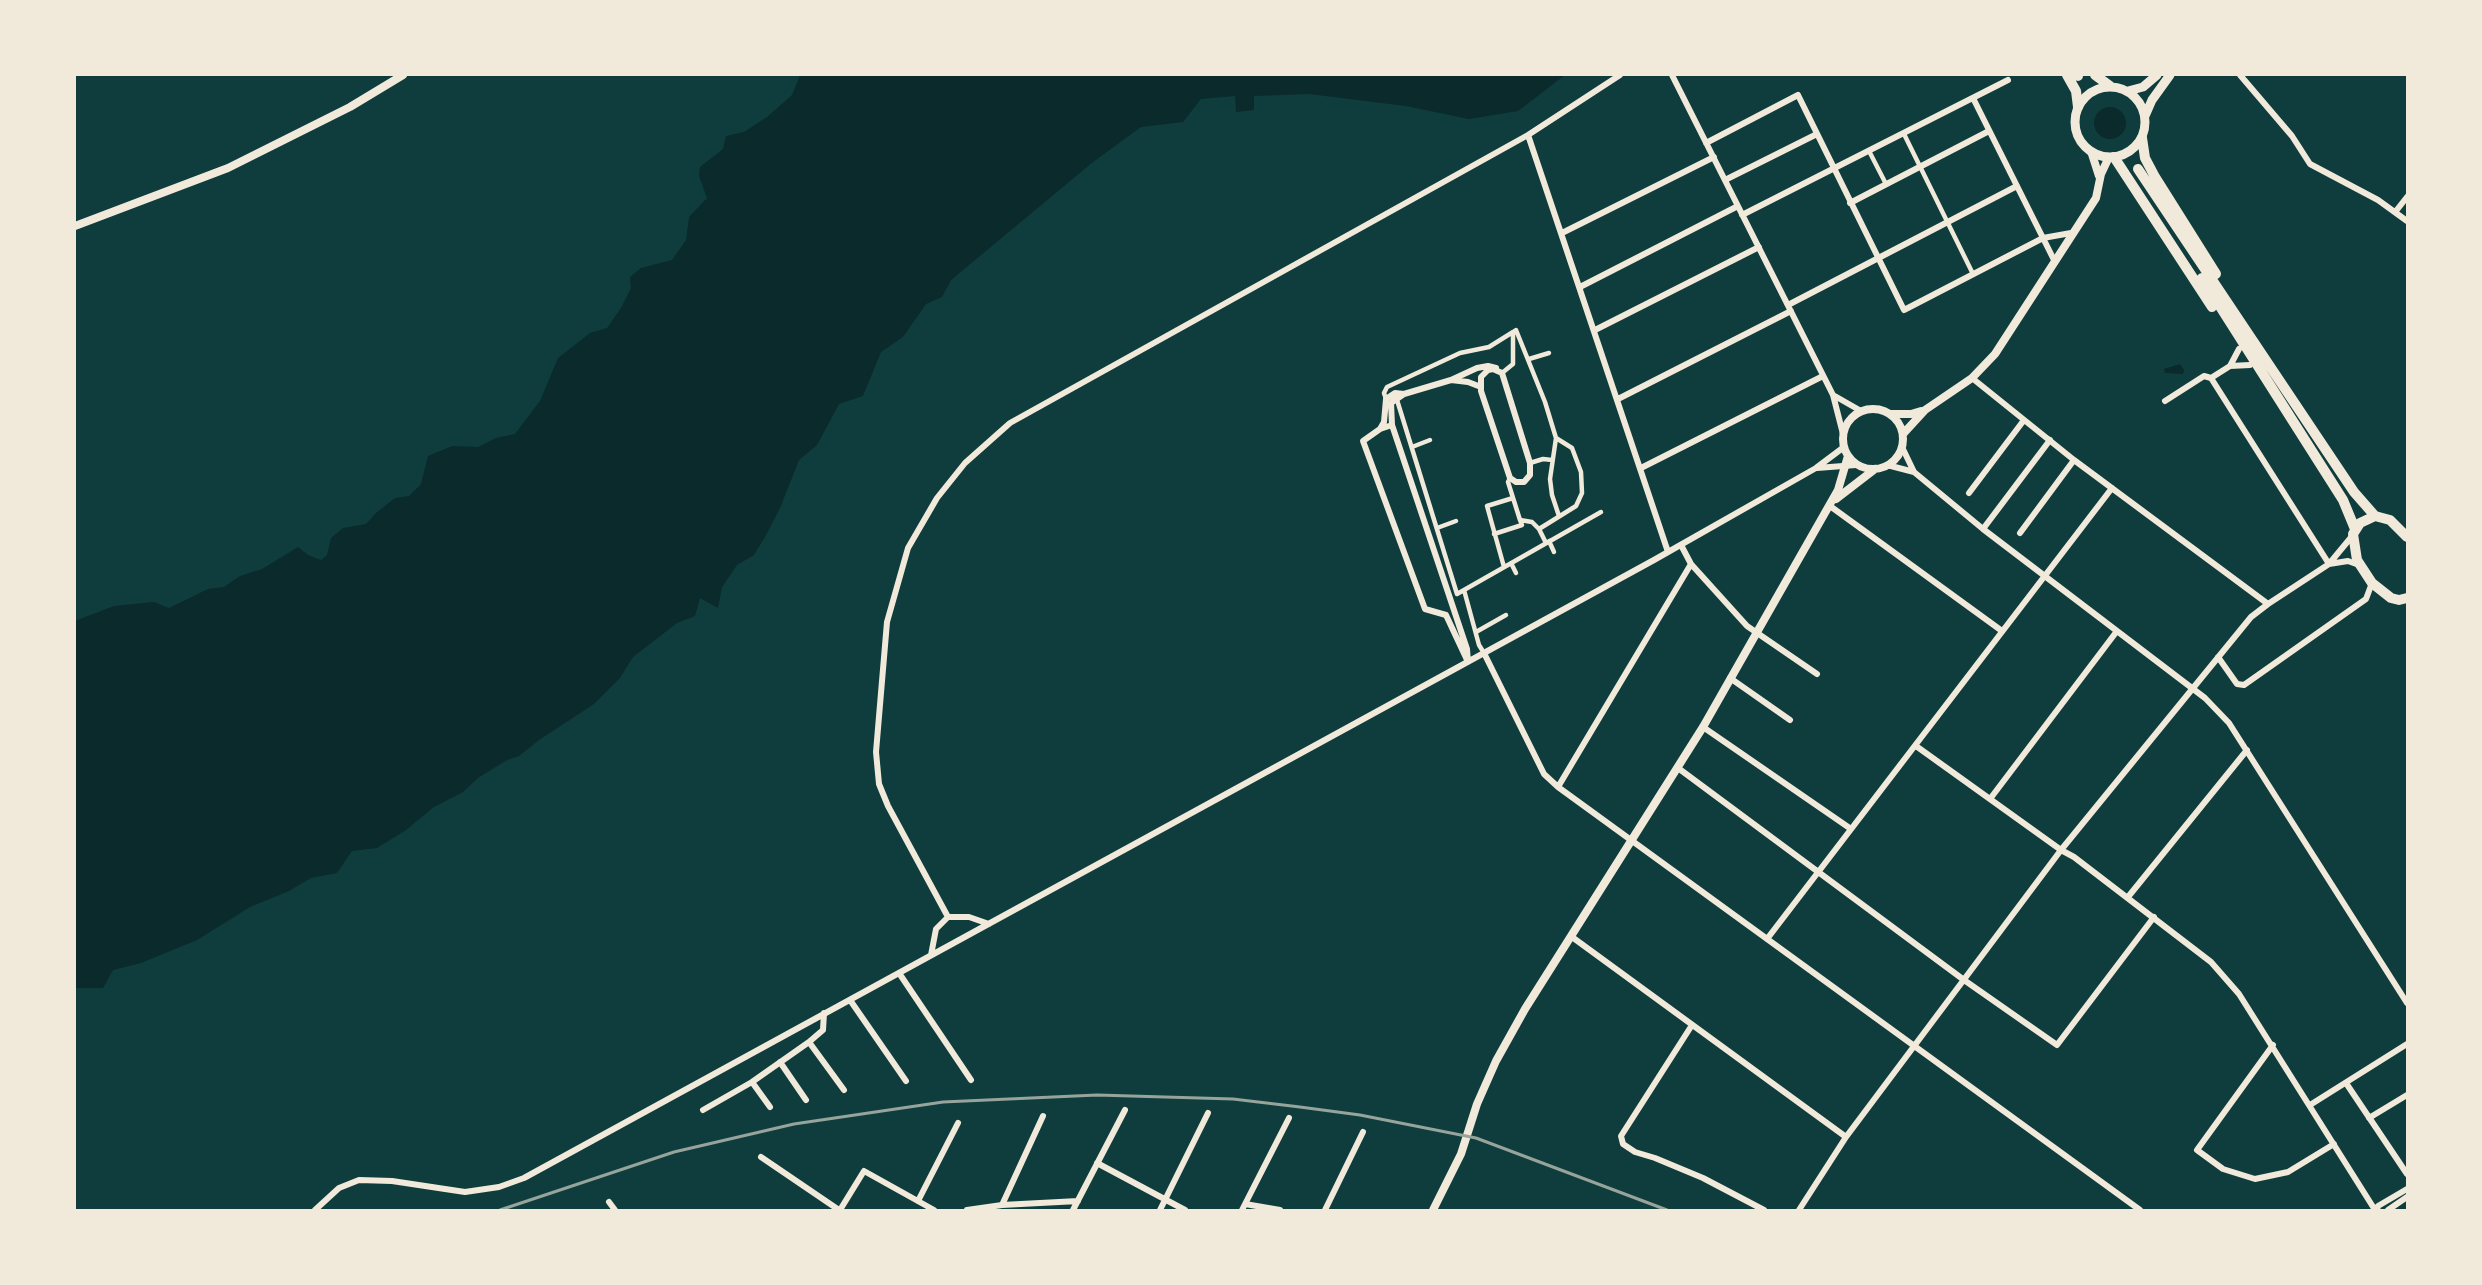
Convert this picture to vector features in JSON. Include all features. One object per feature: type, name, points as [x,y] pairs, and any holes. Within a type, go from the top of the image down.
[{"type":"highway","points":[[2074,75],[2078,107]]},
{"type":"highway","points":[[2095,75],[2110,86]]},
{"type":"highway","points":[[2142,138],[2145,158],[2155,177],[2354,492]]},
{"type":"highway","points":[[2112,157],[2239,349],[2343,500]]},
{"type":"highway","points":[[2375,516],[2354,492],[2136,170],[2343,500],[2354,532],[2354,549],[2359,565],[2372,583],[2391,598],[2404,602]]},
{"type":"highway","points":[[2354,532],[2367,518],[2375,516],[2390,520],[2407,537]]},
{"type":"main road","points":[[2157,75],[2143,87],[2128,91],[2110,86],[2091,92],[2078,107],[2076,126],[2078,136],[2091,151],[2112,157],[2130,151],[2142,138],[2145,116],[2152,100],[2170,75]]},
{"type":"main road","points":[[2128,91],[2142,106],[2145,116]]},
{"type":"street","points":[[75,226],[228,168],[350,108],[403,75]]},
{"type":"street","points":[[948,917],[888,806],[879,784],[876,752],[886,622],[908,548],[937,498],[966,463],[1010,423],[1528,135],[1620,75]]},
{"type":"street","points":[[1433,1210],[1461,1154],[1477,1104],[1496,1061],[1526,1009],[1703,726],[1830,506],[1845,467],[1846,451],[1833,395],[1672,75]]},
{"type":"street","points":[[2240,75],[2292,136],[2310,165],[2396,211],[2407,221]]},
{"type":"street","points":[[1742,215],[2008,80]]},
{"type":"street","points":[[1706,143],[1798,95],[1904,310],[2043,238],[2072,233]]},
{"type":"street","points":[[1973,98],[2054,260]]},
{"type":"street","points":[[1850,203],[1989,131]]},
{"type":"street","points":[[1725,180],[1817,134]]},
{"type":"street","points":[[1904,134],[1973,274]]},
{"type":"street","points":[[1528,135],[1668,552]]},
{"type":"street","points":[[1869,151],[1886,184]]},
{"type":"street","points":[[2091,151],[2096,162],[2100,183]]},
{"type":"street","points":[[1562,233],[1714,157]]},
{"type":"street","points":[[1903,434],[1924,410],[1972,378],[1995,354],[2096,198],[2105,163],[2112,157]]},
{"type":"street","points":[[1618,399],[1789,308],[1877,258],[2017,186]]},
{"type":"street","points":[[2396,211],[2407,197]]},
{"type":"street","points":[[1580,287],[1738,206]]},
{"type":"street","points":[[1595,330],[1759,247]]},
{"type":"street","points":[[1380,429],[1384,422],[1386,399],[1384,393],[1387,387],[1460,353],[1489,347],[1516,330],[1529,359],[1556,438],[1550,479],[1552,495],[1559,516]]},
{"type":"street","points":[[1494,534],[1522,525],[1508,482],[1510,478],[1480,387],[1481,377],[1488,370],[1500,372],[1513,364],[1513,332]]},
{"type":"street","points":[[2230,366],[2239,349]]},
{"type":"street","points":[[1529,359],[1549,353]]},
{"type":"street","points":[[2211,378],[2230,366],[2250,365]]},
{"type":"street","points":[[1386,399],[1395,393],[1404,394],[1488,366],[1500,372],[1530,463],[1530,475],[1524,482],[1516,482],[1510,478]]},
{"type":"street","points":[[1641,468],[1823,376]]},
{"type":"street","points":[[2165,401],[2204,376],[2211,378],[2329,564]]},
{"type":"street","points":[[1972,378],[2074,460],[2268,604]]},
{"type":"street","points":[[1451,380],[1468,382],[1480,387]]},
{"type":"street","points":[[1404,394],[1391,403],[1392,425],[1467,649],[1468,662]]},
{"type":"street","points":[[1833,395],[1861,411]]},
{"type":"street","points":[[1397,400],[1457,594],[1601,512]]},
{"type":"street","points":[[1843,434],[1849,420],[1861,411],[1877,408],[1892,414],[1911,414],[1924,410]]},
{"type":"street","points":[[1830,506],[1875,469],[1896,459],[1902,447],[1903,434],[1892,414]]},
{"type":"street","points":[[1969,493],[2024,420]]},
{"type":"street","points":[[1392,425],[1380,429],[1364,441],[1425,609],[1446,615],[1468,662]]},
{"type":"street","points":[[1539,529],[1576,506],[1582,493],[1581,472],[1572,448],[1556,438]]},
{"type":"street","points":[[1412,447],[1430,440]]},
{"type":"street","points":[[1983,530],[2050,440]]},
{"type":"street","points":[[1902,447],[1914,472],[1983,530],[2193,688],[2229,723],[2407,1003]]},
{"type":"street","points":[[1846,451],[1856,465]]},
{"type":"street","points":[[315,1210],[330,1194],[359,1180],[392,1181],[452,1192],[472,1191],[514,1182],[1468,662],[1846,451]]},
{"type":"street","points":[[1530,463],[1543,459],[1552,460]]},
{"type":"street","points":[[2020,533],[2074,460]]},
{"type":"street","points":[[1816,468],[1856,465],[1875,469]]},
{"type":"street","points":[[1887,465],[1914,472]]},
{"type":"street","points":[[1767,939],[2112,488]]},
{"type":"street","points":[[1504,567],[1487,506],[1513,498]]},
{"type":"street","points":[[1830,506],[2002,630]]},
{"type":"street","points":[[1520,520],[1532,522],[1554,552]]},
{"type":"street","points":[[1437,528],[1456,521]]},
{"type":"street","points":[[1799,1210],[1846,1137],[2061,850],[2218,657],[2251,617],[2329,564],[2354,532]]},
{"type":"street","points":[[1681,545],[1691,564],[1747,626],[1817,674]]},
{"type":"street","points":[[2329,564],[2348,561],[2359,565]]},
{"type":"street","points":[[1511,563],[1516,573]]},
{"type":"street","points":[[1557,787],[1691,564]]},
{"type":"street","points":[[2218,657],[2237,684],[2244,685],[2366,599],[2372,583]]},
{"type":"street","points":[[1464,590],[1484,653],[1544,774],[1557,787],[1916,1045],[2140,1210]]},
{"type":"street","points":[[1439,613],[1446,611],[1451,602]]},
{"type":"street","points":[[1476,632],[1506,615]]},
{"type":"street","points":[[1990,799],[2116,631]]},
{"type":"street","points":[[1730,678],[1790,720]]},
{"type":"street","points":[[1703,726],[1851,829]]},
{"type":"street","points":[[1916,746],[2074,857],[2211,962],[2240,993],[2376,1210],[2378,1206],[2407,1189]]},
{"type":"street","points":[[2128,897],[2247,750]]},
{"type":"street","points":[[1678,768],[1964,980],[2057,1045],[2154,917]]},
{"type":"street","points":[[931,956],[936,930],[948,917],[969,917],[989,924]]},
{"type":"street","points":[[1572,937],[1846,1137]]},
{"type":"street","points":[[899,973],[971,1080]]},
{"type":"street","points":[[850,1000],[906,1082]]},
{"type":"street","points":[[703,1110],[752,1082],[809,1042],[823,1030],[824,1013]]},
{"type":"street","points":[[1692,1025],[1621,1136],[1623,1144],[1628,1149],[1703,1178],[1764,1210]]},
{"type":"street","points":[[809,1042],[844,1090]]},
{"type":"street","points":[[2310,1105],[2407,1044]]},
{"type":"street","points":[[2272,1045],[2197,1150],[2223,1169],[2255,1179],[2288,1172],[2334,1144]]},
{"type":"street","points":[[780,1062],[806,1100]]},
{"type":"street","points":[[752,1082],[770,1107]]},
{"type":"street","points":[[2346,1083],[2407,1174]]},
{"type":"street","points":[[2369,1118],[2407,1095]]},
{"type":"street","points":[[1073,1210],[1125,1110]]},
{"type":"street","points":[[1160,1210],[1208,1113]]},
{"type":"street","points":[[1002,1205],[1043,1116]]},
{"type":"street","points":[[1280,1210],[1244,1207],[1289,1118]]},
{"type":"street","points":[[918,1201],[958,1123]]},
{"type":"street","points":[[1324,1210],[1363,1132]]},
{"type":"street","points":[[761,1157],[840,1210],[864,1171],[934,1210]]},
{"type":"street","points":[[1097,1163],[1185,1210]]},
{"type":"street","points":[[2388,1210],[2407,1197]]},
{"type":"street","points":[[967,1210],[1002,1205],[1078,1201]]},
{"type":"street","points":[[609,1202],[615,1210]]},
{"type":"water","points":[[800,75],[1565,75],[1518,111],[1469,119],[1406,106],[1309,94],[1254,96],[1254,110],[1236,112],[1235,96],[1201,99],[1183,122],[1141,127],[1093,162],[951,280],[942,297],[926,304],[903,337],[881,352],[863,396],[839,404],[817,445],[799,460],[780,508],[765,537],[754,555],[737,565],[722,587],[718,608],[700,598],[695,616],[677,623],[633,657],[620,678],[594,704],[519,756],[507,760],[478,778],[463,792],[434,807],[406,830],[377,848],[352,851],[337,873],[311,878],[289,891],[250,907],[197,940],[141,963],[113,970],[103,988],[75,988],[75,621],[114,606],[154,602],[169,608],[208,589],[224,587],[240,576],[262,569],[298,547],[308,555],[321,560],[327,555],[331,538],[343,528],[366,524],[395,498],[409,496],[421,484],[428,456],[452,446],[478,447],[496,438],[515,434],[540,401],[558,358],[590,333],[607,328],[631,288],[630,277],[641,268],[672,260],[686,240],[689,217],[707,198],[699,176],[700,167],[723,149],[726,136],[744,132],[767,117],[792,95]]},
{"type":"water","points":[[2110,107],[2122,111],[2126,123],[2122,135],[2110,139],[2098,135],[2094,123],[2098,111]]},
{"type":"water","points":[[2180,364],[2184,370],[2183,374],[2165,373],[2164,369]]},
{"type":"railway","points":[[500,1210],[674,1152],[794,1124],[943,1102],[1097,1095],[1233,1099],[1360,1115],[1476,1138],[1667,1210]]}]
